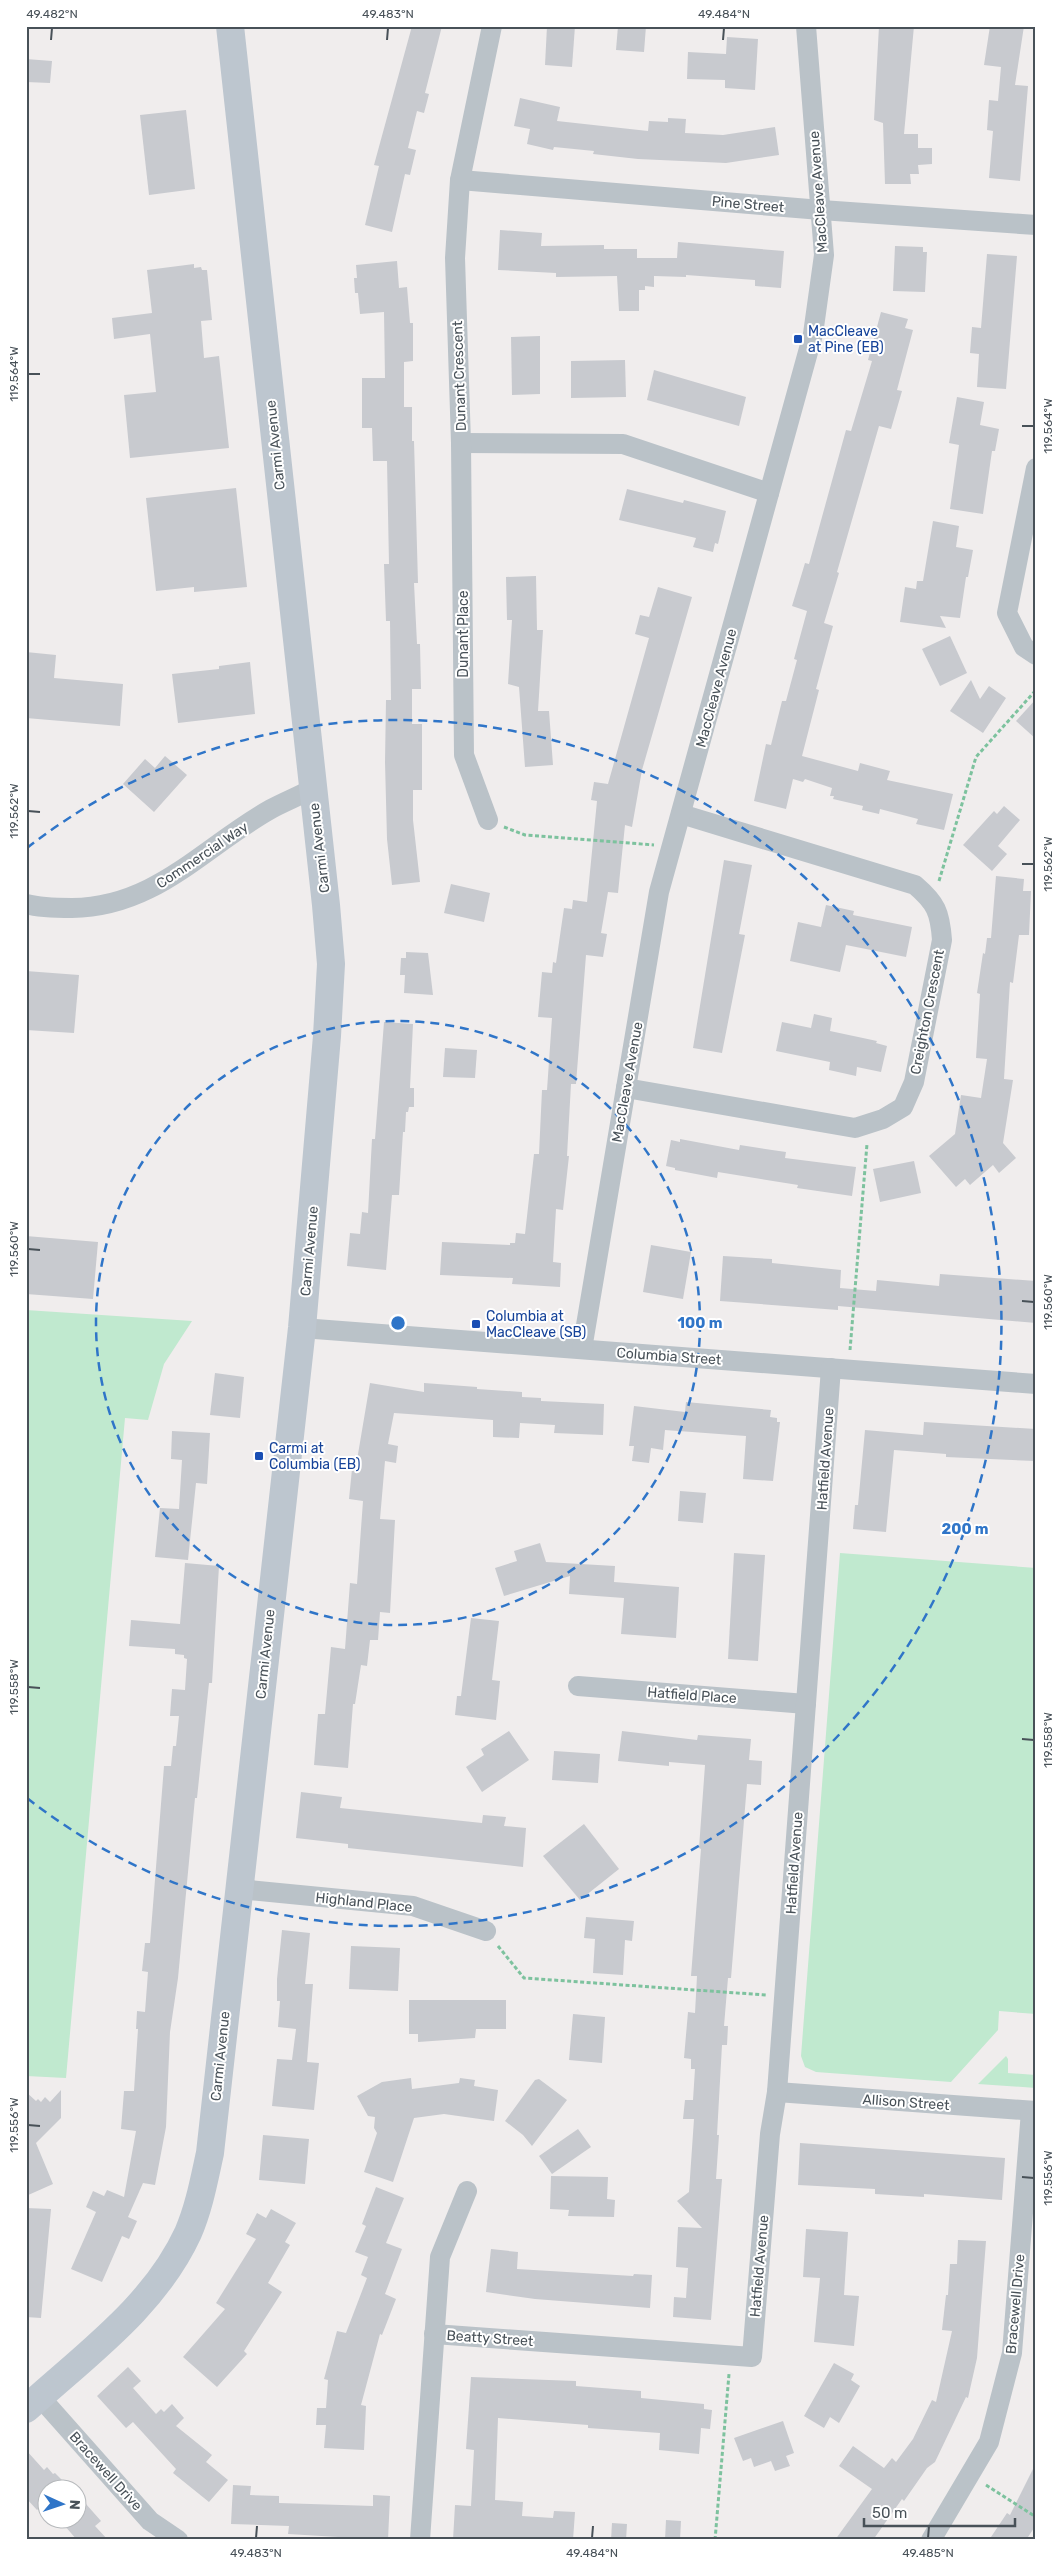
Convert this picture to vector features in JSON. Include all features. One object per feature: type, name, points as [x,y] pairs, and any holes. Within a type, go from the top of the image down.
[{"type":"street","name":"Carmi Avenue","points":[[33,2403],[130,2314],[153,2290],[172,2263],[188,2232],[201,2197],[210,2153],[302,1328],[331,964],[230,26]]},
{"type":"street","name":"Dunant Crescent","points":[[492,26],[460,180],[455,258],[461,443],[622,444],[769,493]]},
{"type":"street","name":"MacCleave Avenue","points":[[582,1349],[659,892],[813,334],[824,255],[806,26]]},
{"type":"street","name":"Pine Street","points":[[460,180],[821,210],[1036,224]]},
{"type":"street","name":"Dunant Place","points":[[461,443],[464,755],[488,820]]},
{"type":"street","points":[[1036,468],[1007,613],[1024,647],[1036,656]]},
{"type":"street","name":"Commercial Way","points":[[26,904],[80,908],[108,904],[130,898],[175,876],[271,809],[312,789]]},
{"type":"street","name":"Creighton Crescent","points":[[626,1088],[855,1128],[883,1119],[903,1107],[914,1082],[942,940],[940,917],[933,903],[915,885],[681,814]]},
{"type":"street","name":"Columbia Street","points":[[302,1328],[1036,1384]]},
{"type":"street","name":"Hatfield Avenue","points":[[752,2357],[770,2134],[777,2092],[832,1368]]},
{"type":"street","name":"Hatfield Place","points":[[578,1686],[806,1704]]},
{"type":"street","name":"Highland Place","points":[[239,1890],[413,1906],[486,1931]]},
{"type":"street","name":"Allison Street","points":[[777,2092],[1034,2111]]},
{"type":"street","name":"Bracewell Drive","points":[[931,2540],[989,2442],[1012,2353],[1034,2111]]},
{"type":"street","points":[[434,2334],[440,2257],[467,2191]]},
{"type":"street","name":"Beatty Street","points":[[420,2540],[434,2334],[752,2357]]},
{"type":"street","name":"Bracewell Drive","points":[[33,2403],[150,2520],[178,2540]]},
{"type":"path","points":[[933,903],[976,757],[1036,690]]},
{"type":"path","points":[[488,820],[526,835],[672,846]]},
{"type":"path","points":[[852,1370],[850,1352],[868,1124]]},
{"type":"path","points":[[486,1931],[524,1978],[784,1997]]},
{"type":"path","points":[[716,2540],[731,2356]]},
{"type":"path","points":[[970,2474],[1036,2517]]},
{"type":"green space","points":[[26,1310],[192,1321],[164,1364],[148,1420],[125,1418],[66,2078],[26,2076]]},
{"type":"green space","points":[[840,1553],[1036,1568],[1036,2014],[999,2011],[998,2030],[951,2082],[816,2072],[805,2067],[801,2056]]},
{"type":"green space","points":[[1006,2056],[1008,2059],[1008,2073],[1036,2075],[1036,2088],[978,2084]]},
{"type":"building","points":[[412,26],[442,26],[425,93],[429,94],[424,113],[417,111],[408,148],[416,150],[410,175],[405,174],[392,232],[365,225],[379,166],[374,165]]},
{"type":"building","points":[[547,26],[575,26],[572,67],[545,65]]},
{"type":"building","points":[[618,26],[646,26],[644,52],[616,50]]},
{"type":"building","points":[[879,26],[914,26],[904,134],[918,134],[918,148],[932,148],[932,164],[918,165],[919,174],[910,174],[911,184],[885,184],[883,123],[874,120]]},
{"type":"building","points":[[990,26],[1024,26],[1015,85],[1028,86],[1020,181],[989,178],[993,131],[987,130],[989,100],[998,101],[1001,67],[984,65]]},
{"type":"building","points":[[727,37],[758,39],[755,90],[725,88],[725,80],[687,79],[688,52],[726,54]]},
{"type":"building","points":[[26,59],[52,61],[50,83],[26,82]]},
{"type":"building","points":[[520,98],[560,107],[557,121],[648,131],[649,121],[668,122],[668,118],[686,119],[685,133],[723,135],[775,127],[779,155],[726,163],[638,159],[593,154],[594,151],[554,147],[553,150],[527,144],[530,129],[514,126]]},
{"type":"building","points":[[186,110],[195,189],[149,195],[140,115]]},
{"type":"building","points":[[500,230],[542,233],[541,246],[604,245],[604,249],[637,249],[637,258],[677,258],[678,242],[784,251],[781,288],[755,286],[755,280],[686,275],[686,277],[654,276],[654,287],[645,286],[645,290],[639,290],[639,311],[619,311],[617,276],[556,277],[556,273],[498,270]]},
{"type":"building","points":[[895,246],[923,247],[923,252],[927,252],[925,292],[893,291]]},
{"type":"building","points":[[987,254],[1017,256],[1006,389],[977,387],[979,354],[970,353],[972,327],[981,328]]},
{"type":"building","points":[[397,261],[399,288],[407,287],[410,323],[413,323],[413,361],[404,362],[404,407],[412,407],[412,441],[414,441],[418,583],[414,583],[417,644],[420,644],[421,689],[412,689],[412,724],[422,724],[422,790],[413,790],[413,820],[420,882],[392,885],[387,839],[385,762],[386,700],[391,700],[390,621],[386,621],[384,564],[389,564],[387,461],[373,461],[372,428],[362,428],[362,378],[385,378],[384,312],[360,314],[354,278],[357,278],[356,265]]},
{"type":"building","points":[[194,264],[194,268],[201,267],[202,270],[207,270],[212,320],[201,321],[204,358],[219,356],[229,448],[130,458],[124,395],[156,392],[150,334],[114,339],[112,318],[152,313],[147,270]]},
{"type":"building","points":[[881,312],[908,319],[905,328],[913,330],[897,390],[902,391],[891,429],[879,426],[837,572],[839,573],[824,623],[833,626],[816,689],[819,690],[802,756],[858,771],[860,763],[890,771],[887,780],[953,794],[944,830],[916,824],[918,819],[880,809],[879,814],[862,810],[863,806],[833,799],[834,796],[830,796],[832,788],[805,779],[803,782],[793,779],[786,809],[754,801],[766,744],[771,745],[782,701],[786,701],[797,660],[794,659],[807,611],[792,606],[805,563],[809,564],[846,430],[851,431],[872,361],[868,360]]},
{"type":"building","points":[[540,336],[540,394],[512,395],[511,337]]},
{"type":"building","points":[[625,360],[626,397],[571,398],[571,361]]},
{"type":"building","points":[[654,370],[746,397],[739,426],[647,400]]},
{"type":"building","points":[[957,397],[984,402],[980,425],[999,429],[995,451],[992,451],[983,514],[950,509],[959,445],[949,443]]},
{"type":"building","points":[[236,488],[247,587],[194,592],[194,587],[156,591],[146,498]]},
{"type":"building","points":[[627,489],[683,503],[684,500],[726,511],[718,544],[715,543],[713,552],[693,547],[696,538],[619,520]]},
{"type":"building","points":[[933,521],[959,526],[956,547],[973,550],[968,577],[966,577],[960,618],[940,616],[946,628],[900,622],[905,587],[916,589],[917,581],[923,581]]},
{"type":"building","points":[[536,576],[537,630],[543,630],[538,711],[549,711],[553,765],[525,767],[519,687],[508,684],[512,620],[507,620],[506,577]]},
{"type":"building","points":[[658,587],[692,597],[642,770],[632,827],[625,825],[618,893],[608,892],[601,933],[607,934],[603,957],[586,955],[576,1084],[571,1084],[567,1156],[569,1156],[563,1210],[556,1209],[553,1262],[561,1263],[560,1287],[512,1284],[513,1278],[440,1275],[442,1242],[510,1245],[510,1243],[515,1243],[516,1233],[525,1234],[534,1154],[539,1154],[542,1090],[547,1090],[552,1018],[538,1017],[542,972],[552,973],[553,962],[556,963],[564,908],[572,909],[573,900],[587,902],[597,801],[591,800],[594,782],[608,784],[649,638],[635,634],[640,615],[649,617]]},
{"type":"building","points":[[950,636],[967,673],[940,686],[922,649]]},
{"type":"building","points":[[26,652],[56,655],[54,678],[123,684],[120,726],[26,718]]},
{"type":"building","points":[[250,662],[255,714],[178,723],[172,674],[219,669],[219,666]]},
{"type":"building","points":[[971,680],[980,699],[989,686],[1006,698],[983,733],[950,711]]},
{"type":"building","points":[[1036,699],[1036,739],[1016,721]]},
{"type":"building","points":[[165,756],[187,775],[154,812],[123,784],[145,759],[155,768]]},
{"type":"building","points":[[1004,806],[1020,820],[998,846],[1007,854],[992,871],[963,845],[994,811],[997,814]]},
{"type":"building","points":[[724,860],[752,865],[739,934],[745,935],[722,1053],[693,1048]]},
{"type":"building","points":[[996,876],[1024,879],[1023,891],[1031,891],[1029,935],[1019,935],[1013,983],[1010,982],[1004,1079],[1013,1080],[1003,1143],[1016,1158],[999,1173],[993,1165],[970,1185],[965,1179],[956,1187],[929,1156],[955,1134],[961,1095],[981,1098],[987,1059],[976,1058],[980,994],[977,993],[983,953],[985,954],[987,938],[991,938]]},
{"type":"building","points":[[451,884],[490,893],[484,922],[444,913]]},
{"type":"building","points":[[826,905],[854,911],[853,915],[912,927],[906,957],[846,945],[840,972],[790,961],[798,922],[821,927]]},
{"type":"building","points":[[406,952],[428,953],[433,995],[404,993],[405,975],[400,975],[401,958],[406,958]]},
{"type":"building","points":[[26,971],[79,975],[74,1033],[26,1030]]},
{"type":"building","points":[[814,1014],[832,1018],[830,1031],[877,1041],[876,1043],[887,1046],[881,1072],[857,1067],[856,1076],[829,1070],[830,1062],[776,1051],[782,1022],[811,1028]]},
{"type":"building","points":[[384,1022],[413,1024],[410,1088],[414,1088],[414,1107],[409,1107],[408,1112],[406,1112],[405,1132],[403,1132],[399,1195],[392,1195],[386,1270],[347,1266],[350,1233],[360,1234],[362,1212],[368,1213],[372,1139],[375,1139]]},
{"type":"building","points":[[445,1048],[477,1050],[475,1078],[443,1077]]},
{"type":"building","points":[[680,1139],[739,1150],[740,1145],[786,1152],[785,1158],[856,1167],[852,1196],[797,1188],[798,1185],[718,1172],[717,1178],[675,1170],[675,1168],[666,1166],[671,1140],[680,1142]]},
{"type":"building","points":[[914,1161],[921,1193],[880,1202],[873,1169]]},
{"type":"building","points":[[26,1236],[98,1242],[93,1299],[26,1294]]},
{"type":"building","points":[[651,1245],[691,1252],[683,1299],[643,1292]]},
{"type":"building","points":[[723,1256],[772,1259],[772,1263],[841,1270],[840,1288],[876,1291],[877,1280],[939,1286],[940,1274],[1036,1281],[1036,1323],[838,1306],[838,1310],[720,1301]]},
{"type":"building","points":[[215,1373],[244,1377],[240,1418],[210,1415]]},
{"type":"building","points":[[370,1383],[424,1392],[424,1383],[477,1387],[477,1389],[522,1392],[522,1397],[541,1398],[541,1401],[604,1404],[603,1435],[554,1433],[555,1425],[520,1423],[519,1438],[493,1437],[493,1420],[394,1413],[388,1444],[398,1446],[396,1463],[385,1461],[380,1519],[395,1520],[390,1613],[380,1612],[378,1640],[370,1640],[367,1666],[361,1665],[355,1704],[353,1704],[348,1768],[314,1765],[318,1714],[325,1714],[331,1647],[345,1649],[350,1583],[357,1584],[363,1501],[349,1499],[353,1459],[357,1460]]},
{"type":"building","points":[[686,1402],[771,1410],[770,1417],[777,1418],[777,1422],[780,1422],[773,1481],[743,1479],[746,1436],[665,1430],[663,1450],[651,1448],[649,1463],[632,1461],[634,1446],[629,1446],[634,1406],[685,1412]]},
{"type":"building","points":[[924,1422],[1036,1429],[1035,1461],[946,1457],[946,1454],[894,1450],[886,1532],[853,1529],[855,1505],[858,1505],[865,1430],[923,1435]]},
{"type":"building","points":[[172,1431],[210,1433],[207,1484],[196,1483],[188,1560],[155,1557],[160,1508],[179,1509],[182,1460],[171,1459]]},
{"type":"building","points":[[680,1491],[706,1493],[703,1523],[678,1521]]},
{"type":"building","points":[[540,1543],[546,1562],[615,1566],[614,1582],[679,1587],[676,1638],[621,1634],[624,1598],[569,1594],[570,1576],[504,1596],[495,1568],[517,1561],[514,1551]]},
{"type":"building","points":[[734,1553],[765,1555],[758,1661],[728,1659]]},
{"type":"building","points":[[185,1563],[219,1566],[212,1683],[209,1683],[197,1798],[195,1798],[178,1978],[170,2032],[166,2127],[155,2185],[143,2183],[128,2217],[137,2221],[129,2239],[122,2236],[102,2282],[71,2269],[96,2212],[86,2207],[93,2191],[104,2196],[107,2190],[124,2197],[136,2131],[121,2129],[124,2091],[134,2091],[138,2029],[136,2029],[137,2011],[145,2012],[148,1972],[142,1971],[145,1943],[150,1943],[164,1766],[171,1766],[173,1746],[176,1746],[179,1716],[170,1716],[172,1689],[185,1690],[187,1659],[184,1658],[184,1655],[175,1654],[175,1649],[129,1646],[131,1620],[180,1624]]},
{"type":"building","points":[[471,1618],[499,1621],[492,1680],[500,1681],[496,1720],[455,1715],[457,1696],[461,1696]]},
{"type":"building","points":[[509,1731],[529,1760],[482,1792],[466,1767],[484,1755],[481,1749]]},
{"type":"building","points":[[622,1731],[697,1740],[698,1735],[751,1739],[749,1760],[762,1761],[761,1785],[747,1784],[731,1978],[728,1978],[724,2026],[728,2026],[727,2045],[722,2045],[717,2135],[719,2135],[716,2179],[722,2179],[711,2320],[673,2317],[674,2297],[686,2298],[688,2268],[676,2267],[678,2227],[702,2228],[677,2201],[689,2192],[694,2119],[683,2119],[685,2100],[693,2100],[695,2069],[691,2069],[691,2059],[684,2058],[688,2012],[695,2013],[697,1976],[691,1976],[701,1849],[699,1848],[705,1765],[669,1762],[669,1766],[618,1761]]},
{"type":"building","points":[[554,1751],[600,1754],[598,1783],[552,1780]]},
{"type":"building","points":[[301,1792],[342,1797],[340,1808],[482,1823],[483,1815],[506,1817],[504,1826],[526,1828],[523,1867],[348,1848],[348,1844],[296,1838]]},
{"type":"building","points":[[584,1824],[619,1869],[580,1900],[543,1856]]},
{"type":"building","points":[[586,1917],[634,1921],[632,1941],[625,1940],[623,1975],[593,1973],[595,1939],[584,1938]]},
{"type":"building","points":[[282,1930],[310,1933],[305,1984],[313,1984],[307,2062],[319,2063],[314,2110],[272,2106],[277,2059],[292,2060],[296,2029],[278,2027],[280,2001],[277,2001],[277,1979]]},
{"type":"building","points":[[351,1946],[400,1948],[398,1991],[349,1989]]},
{"type":"building","points":[[409,2000],[506,2000],[506,2029],[476,2029],[475,2038],[418,2042],[418,2034],[409,2034]]},
{"type":"building","points":[[573,2014],[605,2017],[602,2063],[569,2060]]},
{"type":"building","points":[[411,2078],[412,2089],[459,2083],[460,2078],[475,2080],[474,2086],[498,2090],[494,2121],[444,2114],[414,2118],[393,2182],[364,2172],[377,2133],[374,2128],[375,2117],[368,2116],[357,2096],[382,2082]]},
{"type":"building","points":[[539,2079],[567,2100],[532,2146],[523,2135],[505,2121],[535,2080]]},
{"type":"building","points":[[61,2090],[61,2118],[36,2143],[53,2184],[26,2196],[26,2092],[36,2101],[38,2099],[41,2102],[45,2097],[50,2102]]},
{"type":"building","points":[[578,2129],[591,2147],[552,2174],[539,2156]]},
{"type":"building","points":[[263,2135],[309,2139],[305,2184],[259,2180]]},
{"type":"building","points":[[800,2143],[1005,2158],[1002,2200],[924,2194],[924,2197],[875,2194],[875,2189],[798,2185]]},
{"type":"building","points":[[551,2176],[608,2177],[607,2199],[615,2200],[614,2217],[568,2216],[569,2210],[550,2209]]},
{"type":"building","points":[[376,2187],[404,2198],[386,2243],[402,2249],[385,2294],[396,2299],[382,2335],[380,2334],[361,2405],[366,2406],[364,2450],[324,2448],[326,2425],[316,2425],[317,2408],[326,2408],[328,2380],[324,2379],[337,2331],[346,2333],[367,2278],[361,2275],[368,2257],[355,2252],[366,2226],[362,2224]]},
{"type":"building","points":[[26,2208],[51,2209],[41,2318],[26,2317]]},
{"type":"building","points":[[271,2209],[296,2223],[285,2242],[290,2245],[268,2283],[282,2292],[244,2351],[247,2354],[217,2387],[183,2357],[225,2309],[216,2303],[256,2239],[246,2234],[257,2213],[266,2218]]},
{"type":"building","points":[[806,2229],[848,2232],[844,2295],[859,2296],[854,2346],[814,2342],[820,2278],[803,2277]]},
{"type":"building","points":[[958,2240],[986,2241],[977,2358],[968,2398],[966,2397],[935,2462],[927,2468],[904,2501],[902,2499],[873,2540],[835,2540],[872,2489],[839,2466],[853,2446],[884,2468],[892,2458],[896,2462],[913,2439],[932,2400],[936,2402],[952,2331],[942,2330],[946,2295],[948,2295],[950,2264],[957,2264]]},
{"type":"building","points":[[491,2249],[518,2252],[517,2269],[633,2276],[634,2274],[652,2275],[650,2308],[535,2299],[486,2292]]},
{"type":"building","points":[[834,2363],[854,2374],[851,2380],[860,2386],[839,2423],[830,2417],[824,2428],[804,2416]]},
{"type":"building","points":[[128,2367],[141,2381],[133,2388],[156,2414],[161,2409],[164,2412],[172,2404],[184,2418],[176,2426],[212,2455],[206,2462],[228,2480],[209,2502],[173,2473],[176,2469],[133,2422],[126,2428],[97,2396]]},
{"type":"building","points":[[471,2377],[576,2381],[576,2386],[641,2391],[641,2398],[704,2404],[704,2409],[712,2410],[710,2429],[701,2428],[699,2454],[659,2450],[660,2433],[588,2428],[588,2425],[498,2418],[495,2500],[523,2502],[522,2516],[553,2518],[554,2511],[575,2512],[573,2540],[453,2540],[455,2505],[471,2506],[474,2450],[466,2449]]},
{"type":"building","points":[[783,2421],[794,2453],[786,2456],[790,2466],[775,2471],[771,2461],[754,2467],[751,2458],[743,2461],[734,2438]]},
{"type":"building","points":[[26,2450],[44,2470],[47,2467],[60,2478],[38,2478],[37,2510],[26,2498]]},
{"type":"building","points":[[1036,2463],[1036,2525],[1026,2540],[989,2540],[1007,2513],[1010,2515]]},
{"type":"building","points":[[233,2485],[251,2486],[250,2495],[279,2496],[279,2503],[373,2506],[373,2495],[390,2496],[388,2540],[288,2534],[289,2526],[231,2524]]},
{"type":"building","points":[[88,2506],[101,2521],[95,2526],[108,2540],[77,2540],[67,2528],[88,2528]]},
{"type":"building","points":[[666,2520],[681,2521],[680,2540],[665,2540]]},
{"type":"building","points":[[612,2523],[627,2524],[626,2540],[611,2540]]},
{"type":"place","name":"MacCleave at Pine (EB)","points":[[798,339]]},
{"type":"place","name":"Columbia at MacCleave (SB)","points":[[476,1324]]},
{"type":"place","name":"Carmi at Columbia (EB)","points":[[259,1456]]}]
